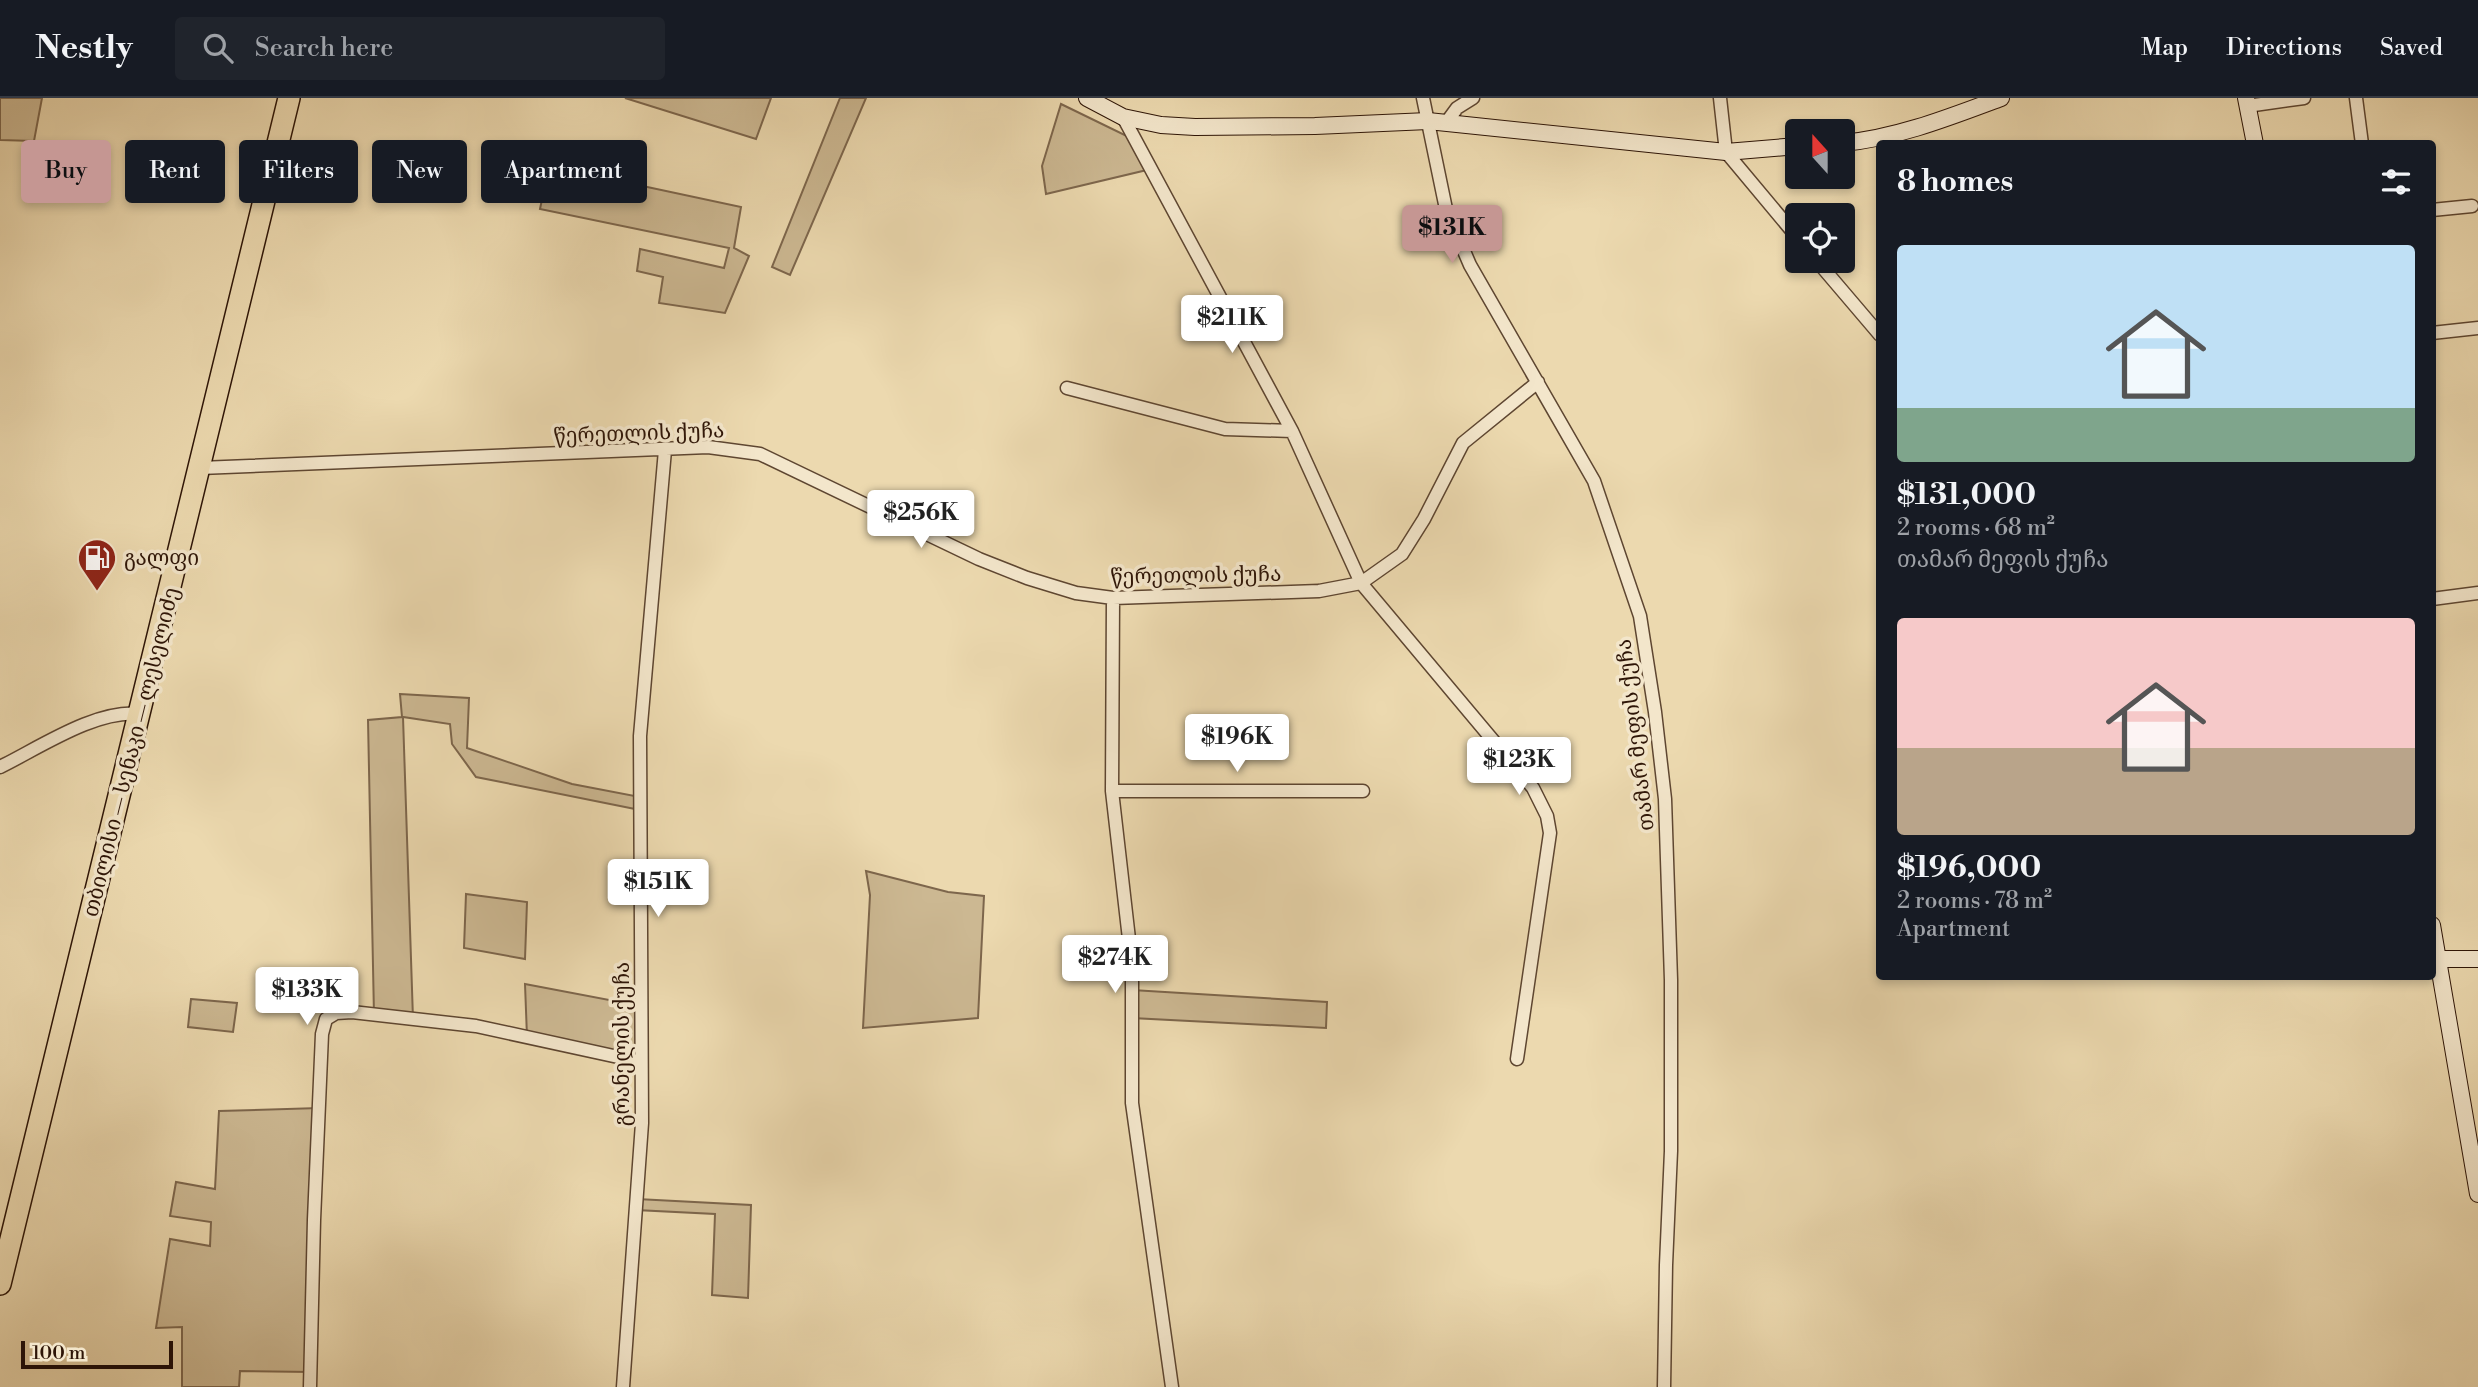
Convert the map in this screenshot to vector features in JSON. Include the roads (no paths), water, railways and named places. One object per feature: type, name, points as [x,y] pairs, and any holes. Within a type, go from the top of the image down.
[{"type":"highway","name":"თბილისი — სენაკი — ლესელიძე","points":[[0,1284],[289,98]]},
{"type":"main road","points":[[1087,98],[1123,117],[1161,125],[1195,128],[1446,123],[1726,152],[1785,147]]},
{"type":"main road","points":[[1855,142],[1868,141],[1947,119],[1981,102],[2001,98]]},
{"type":"main road","points":[[2246,102],[2254,140]]},
{"type":"main road","points":[[2436,942],[2478,1194]]},
{"type":"main road","points":[[2440,959],[2478,959]]},
{"type":"street","name":"თამარ მეფის ქუჩა","points":[[1423,98],[1446,209],[1470,265],[1594,481],[1640,616],[1665,799],[1671,981],[1671,1151],[1664,1387]]},
{"type":"street","points":[[1446,123],[1457,108],[1473,98]]},
{"type":"street","points":[[1720,98],[1726,152],[1785,223]]},
{"type":"street","points":[[2246,102],[2304,98]]},
{"type":"street","points":[[2356,98],[2361,140]]},
{"type":"street","points":[[1123,117],[1293,432],[1361,583],[1533,788],[1547,816],[1550,833],[1517,1059]]},
{"type":"street","points":[[2436,210],[2472,206]]},
{"type":"street","points":[[1827,273],[1876,330]]},
{"type":"street","points":[[2436,333],[2478,328]]},
{"type":"street","name":"წერეთლის ქუჩა","points":[[200,468],[708,447],[760,454],[979,559],[1027,579],[1066,590],[1113,598],[1320,591],[1361,583],[1402,554],[1424,519],[1463,443],[1538,382]]},
{"type":"street","points":[[1067,388],[1225,429],[1293,432]]},
{"type":"street","name":"გრანელის ქუჩა","points":[[624,1387],[642,1123],[640,736],[665,450]]},
{"type":"street","points":[[2436,598],[2478,593]]},
{"type":"street","points":[[1113,598],[1112,791],[1132,965],[1132,1103],[1172,1387]]},
{"type":"street","points":[[0,767],[92,721],[124,712],[140,714]]},
{"type":"street","points":[[1112,791],[1363,791]]},
{"type":"street","points":[[310,1387],[322,1034],[326,1019],[336,1013],[352,1012],[476,1026],[641,1062]]},
{"type":"place","name":"გალფი","points":[[97,592]]}]
